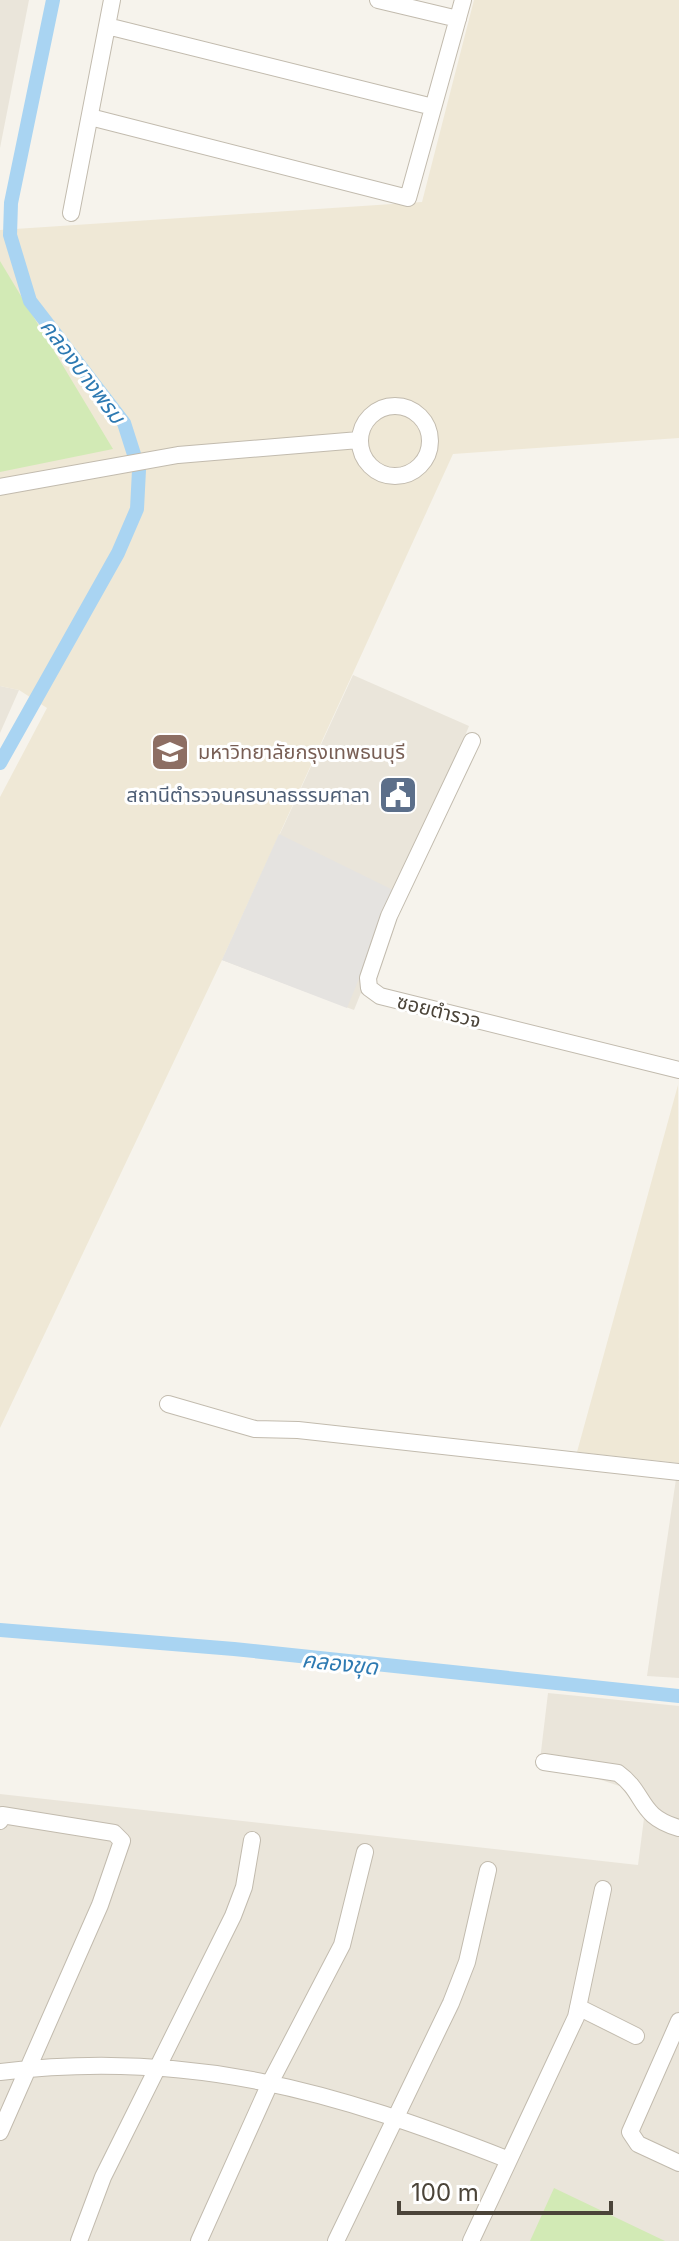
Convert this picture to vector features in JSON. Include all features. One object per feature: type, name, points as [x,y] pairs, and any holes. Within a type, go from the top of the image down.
[{"type":"street","points":[[71,213],[112,0]]},
{"type":"street","points":[[378,0],[458,19]]},
{"type":"street","points":[[90,117],[408,198],[463,0]]},
{"type":"street","points":[[107,26],[433,107]]},
{"type":"street","points":[[394,405],[412,410],[424,420],[430,444],[421,465],[412,473],[393,477],[371,468],[363,458],[359,440],[368,418],[394,405]]},
{"type":"street","points":[[0,487],[178,455],[359,440]]},
{"type":"street","name":"ซอยตำรวจ","points":[[472,741],[389,916],[368,978],[369,988],[380,996],[679,1070]]},
{"type":"street","points":[[168,1404],[255,1429],[298,1430],[679,1472]]},
{"type":"street","points":[[544,1762],[618,1773],[626,1779],[653,1818],[679,1828]]},
{"type":"street","points":[[0,2132],[100,1905],[122,1841],[114,1833],[1,1818]]},
{"type":"street","points":[[79,2241],[103,2177],[233,1916],[244,1887],[252,1840]]},
{"type":"street","points":[[199,2241],[271,2081],[342,1945],[365,1852]]},
{"type":"street","points":[[336,2241],[394,2115],[451,2003],[467,1962],[488,1870]]},
{"type":"street","points":[[471,2241],[555,2067],[578,2007],[603,1889]]},
{"type":"street","points":[[578,2007],[636,2036]]},
{"type":"street","points":[[679,2021],[630,2132],[638,2144],[679,2163]]},
{"type":"street","points":[[0,2072],[157,2067],[271,2081],[394,2115],[509,2160]]},
{"type":"shaded area","points":[[0,0],[29,0],[0,148]]},
{"type":"shaded area","name":"มหาวิทยาลัยกรุงเทพธนบุรี","points":[[474,0],[679,0],[679,438],[453,454],[222,960],[0,1428],[0,797],[47,708],[19,690],[0,686],[0,230],[422,202]]},
{"type":"shaded area","points":[[353,675],[469,726],[354,1010],[222,960]]},
{"type":"shaded area","points":[[0,686],[19,690],[0,733]]},
{"type":"shaded area","points":[[279,834],[395,891],[347,1008],[222,960]]},
{"type":"shaded area","points":[[678,1085],[679,1463],[577,1452]]},
{"type":"shaded area","points":[[676,1479],[679,1480],[679,1678],[647,1676]]},
{"type":"shaded area","points":[[548,1693],[679,1706],[679,2241],[0,2241],[0,1794],[638,1865],[647,1795],[540,1760]]},
{"type":"green space","points":[[0,261],[113,449],[0,472]]},
{"type":"green space","points":[[554,2188],[665,2241],[530,2241]]},
{"type":"waterway","name":"คลองบางพรม","points":[[0,763],[118,553],[137,509],[139,470],[124,423],[30,301],[10,235],[11,203],[53,0]]},
{"type":"waterway","name":"คลองขุด","points":[[0,1630],[234,1649],[679,1696]]},
{"type":"place","name":"มหาวิทยาลัยกรุงเทพธนบุรี","points":[[170,752]]},
{"type":"place","name":"สถานีตำรวจนครบาลธรรมศาลา","points":[[398,795]]}]
